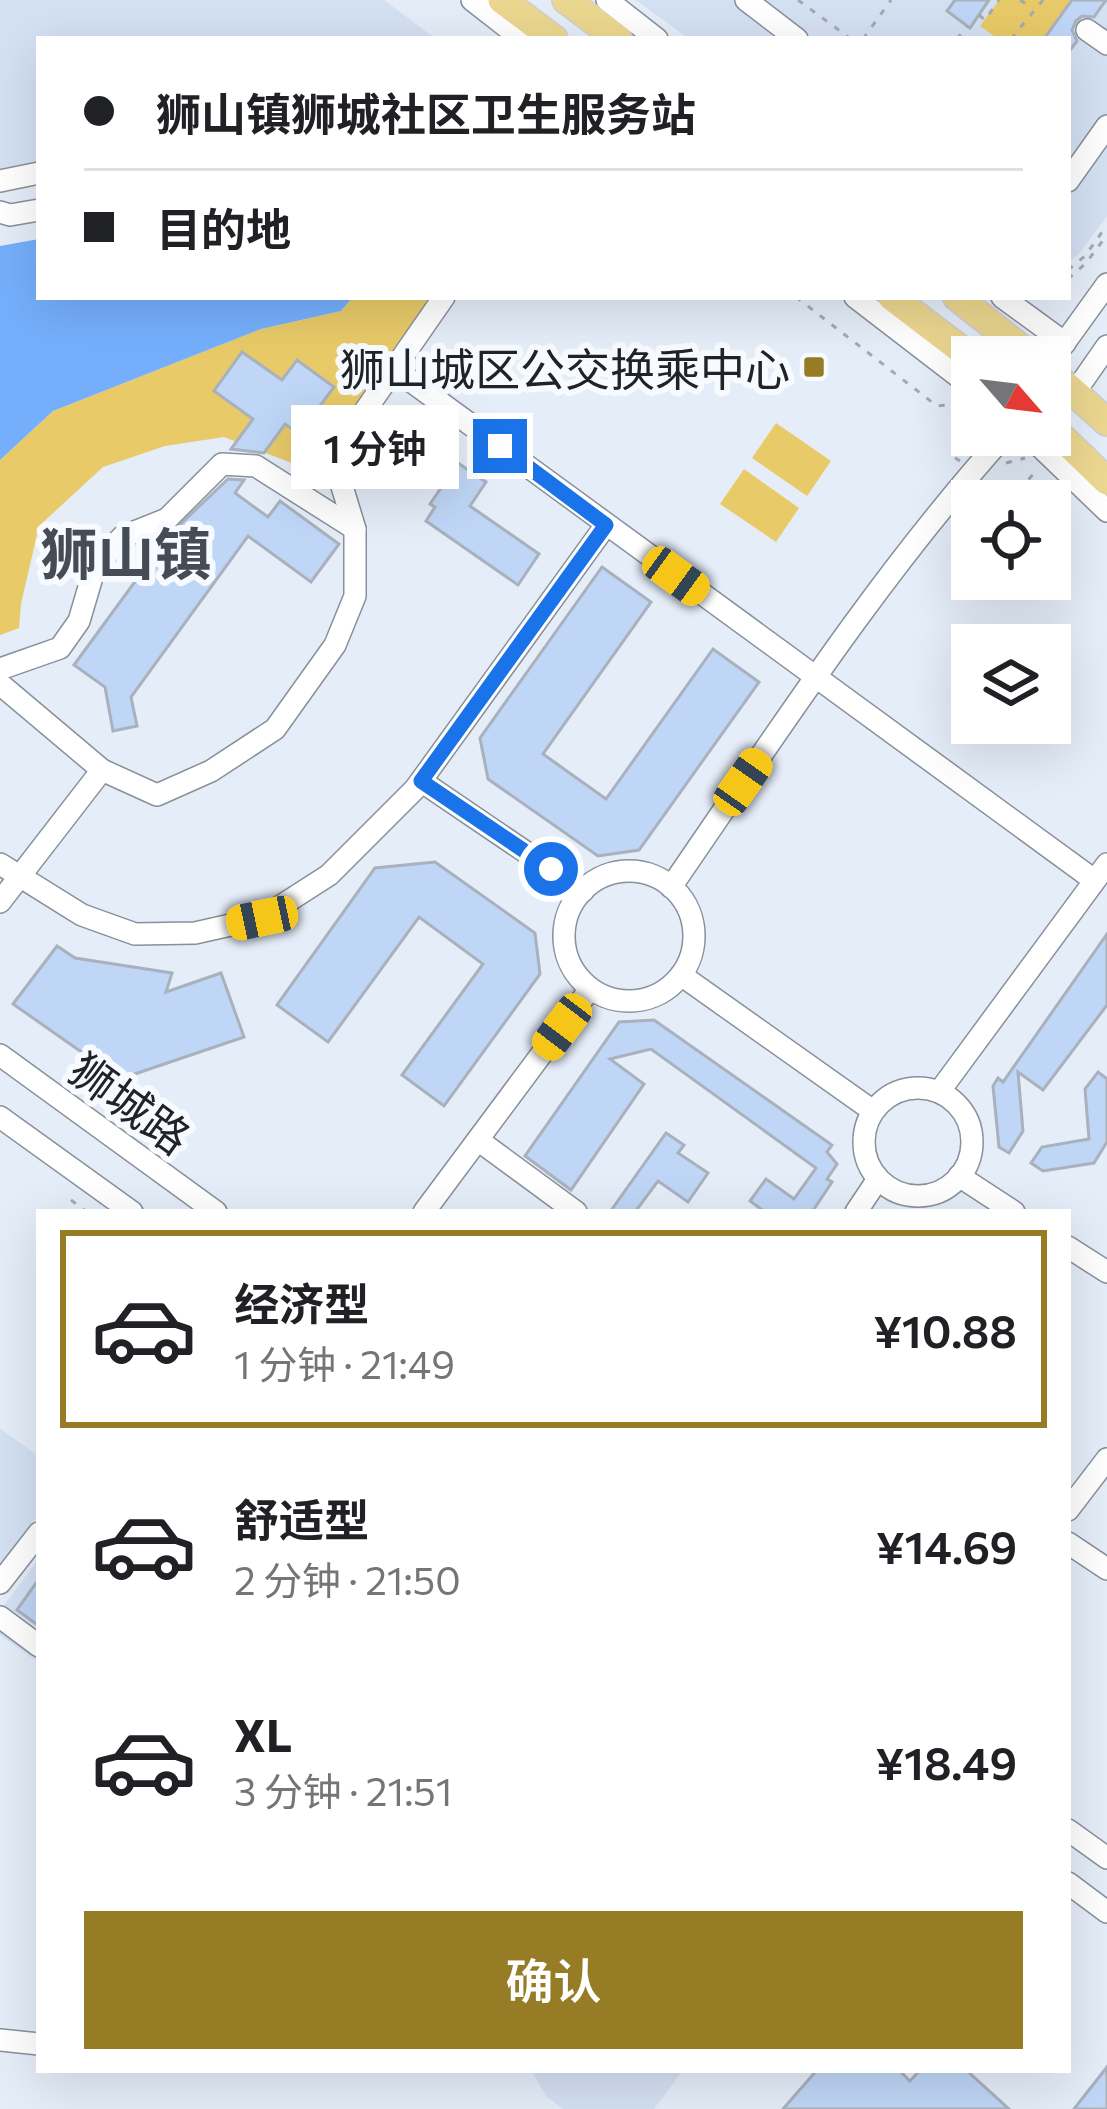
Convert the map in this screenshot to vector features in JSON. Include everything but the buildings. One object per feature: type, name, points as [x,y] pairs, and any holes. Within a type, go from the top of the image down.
[{"type":"main road","points":[[502,0],[550,36]]},
{"type":"main road","points":[[566,0],[614,36]]},
{"type":"main road","points":[[896,300],[951,342]]},
{"type":"main road","points":[[961,300],[1006,336]]},
{"type":"main road","points":[[1071,402],[1107,422]]},
{"type":"main road","points":[[1071,446],[1107,481]]},
{"type":"street","points":[[472,0],[518,36]]},
{"type":"street","points":[[607,0],[653,36]]},
{"type":"street","points":[[746,0],[793,36]]},
{"type":"street","points":[[1088,30],[1107,44]]},
{"type":"street","points":[[1071,177],[1107,126]]},
{"type":"street","points":[[0,182],[36,174]]},
{"type":"street","points":[[0,212],[36,211]]},
{"type":"street","points":[[1070,336],[1107,284]]},
{"type":"street","points":[[0,684],[102,770],[158,795],[211,771],[275,729],[335,645],[355,596],[355,529],[333,457],[442,300]]},
{"type":"street","points":[[858,300],[951,383]]},
{"type":"street","points":[[1006,300],[1055,336]]},
{"type":"street","points":[[1071,388],[1107,346]]},
{"type":"street","points":[[393,368],[815,678],[1100,872],[939,1092]]},
{"type":"street","points":[[671,886],[815,678],[986,456]]},
{"type":"street","points":[[1050,456],[1107,511]]},
{"type":"street","points":[[0,669],[60,648],[79,621],[95,567],[122,537],[167,519],[222,464],[256,466],[355,529]]},
{"type":"street","points":[[9,871],[82,915],[135,934],[195,933],[262,918],[328,875],[421,781],[606,525]]},
{"type":"street","points":[[0,902],[9,871],[102,770]]},
{"type":"street","points":[[421,781],[584,892]]},
{"type":"street","points":[[630,871],[652,875],[671,886],[686,904],[693,925],[693,948],[681,975],[655,996],[633,1002],[590,989],[575,973],[564,940],[567,917],[584,892],[594,882],[630,871]]},
{"type":"street","points":[[681,975],[873,1111]]},
{"type":"street","points":[[426,1209],[590,989]]},
{"type":"street","name":"狮城路","points":[[0,1055],[212,1209]]},
{"type":"street","points":[[904,1090],[939,1092],[966,1117],[971,1154],[959,1177],[936,1194],[899,1194],[878,1179],[864,1152],[865,1128],[886,1098],[904,1090]]},
{"type":"street","name":"狮城路","points":[[0,1117],[128,1209]]},
{"type":"street","points":[[478,1140],[572,1209]]},
{"type":"street","points":[[959,1177],[1009,1209]]},
{"type":"street","points":[[858,1209],[878,1179]]},
{"type":"street","points":[[1071,1249],[1107,1272]]},
{"type":"street","points":[[1071,1506],[1107,1459]]},
{"type":"street","points":[[0,1582],[36,1537]]},
{"type":"street","points":[[1071,1545],[1107,1568]]},
{"type":"street","points":[[0,1618],[36,1644]]},
{"type":"street","points":[[1071,1832],[1107,1858]]},
{"type":"street","points":[[1071,1885],[1107,1912]]},
{"type":"street","points":[[0,2040],[36,2044]]},
{"type":"path","points":[[798,0],[846,36]]},
{"type":"path","points":[[810,9],[816,0]]},
{"type":"path","points":[[865,36],[892,0]]},
{"type":"path","points":[[979,15],[985,20],[1000,0]]},
{"type":"path","points":[[1020,0],[1035,8]]},
{"type":"path","points":[[1013,36],[1043,0]]},
{"type":"path","points":[[959,36],[967,26]]},
{"type":"path","points":[[1071,268],[1107,225]]},
{"type":"path","points":[[1071,276],[1107,235]]},
{"type":"path","points":[[800,300],[937,406],[951,400]]},
{"type":"path","points":[[964,395],[970,424],[958,460],[951,455],[962,431],[964,395]]},
{"type":"path","points":[[999,468],[1010,460],[1033,459]]},
{"type":"path","points":[[1028,480],[1044,463]]},
{"type":"path","points":[[71,1200],[83,1209]]},
{"type":"shaded area","points":[[0,0],[384,0],[432,36],[36,36],[36,186],[0,192]]},
{"type":"shaded area","points":[[636,0],[1107,0],[1107,216],[1071,260],[1071,36],[685,36]]},
{"type":"shaded area","points":[[999,0],[1071,0],[1046,36],[994,36],[980,26]]},
{"type":"shaded area","points":[[350,300],[428,300],[310,470],[224,437],[165,446],[103,467],[39,526],[19,628],[0,635],[0,460],[53,411],[261,329],[341,311]]},
{"type":"shaded area","points":[[776,423],[831,461],[807,496],[752,458]]},
{"type":"shaded area","points":[[744,469],[799,508],[776,542],[720,504]]},
{"type":"shaded area","points":[[0,1429],[36,1454],[36,1518],[0,1563]]},
{"type":"shaded area","points":[[36,1562],[36,1661],[0,1635],[0,1611]]},
{"type":"shaded area","points":[[533,2073],[681,2073],[654,2109],[563,2109],[546,2096]]},
{"type":"water","points":[[36,240],[36,300],[350,300],[341,311],[261,329],[53,411],[0,460],[0,246]]},
{"type":"place","name":"狮山城区公交换乘中心","points":[[814,367]]},
{"type":"district","name":"狮山镇","points":[[126,552]]},
{"type":"route","points":[[500,446],[606,525],[421,781],[551,869]]}]
